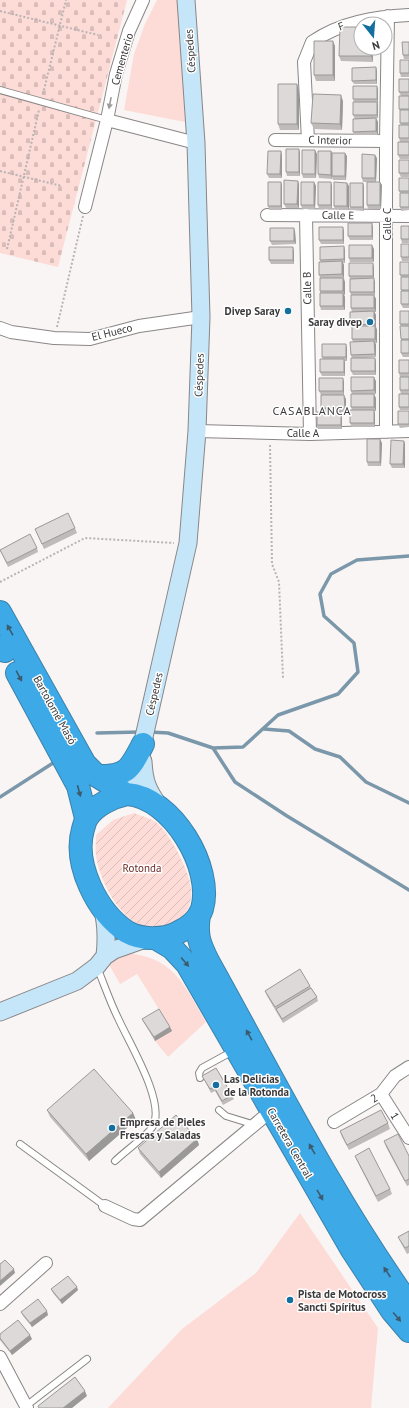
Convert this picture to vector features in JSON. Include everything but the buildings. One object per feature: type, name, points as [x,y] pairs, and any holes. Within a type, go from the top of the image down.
[{"type":"highway","name":"Bartolomé Masó","points":[[0,612],[85,764],[97,776],[127,794]]},
{"type":"highway","name":"Bartolomé Masó","points":[[2,647],[78,786],[86,818]]},
{"type":"highway","points":[[97,776],[119,775],[125,772],[132,766],[144,742]]},
{"type":"highway","points":[[127,794],[143,797],[159,806],[176,822],[191,847],[203,880],[204,900],[199,915],[184,930],[170,937],[151,938],[128,933],[116,923],[90,886],[81,857],[81,836],[86,818],[105,802],[127,794]]},
{"type":"highway","name":"Carretera Central","points":[[199,915],[197,929],[199,942],[208,961],[295,1119],[348,1210],[407,1297]]},
{"type":"highway","name":"Carretera Central","points":[[151,938],[172,948],[188,964],[235,1050],[352,1250],[392,1310],[409,1331]]},
{"type":"street","name":"Cementerio","points":[[85,207],[107,120],[120,60],[129,31],[143,0]]},
{"type":"street","name":"Céspedes","points":[[127,794],[134,781],[144,742],[188,543],[197,431],[200,317],[196,143],[186,0]]},
{"type":"street","name":"F","points":[[388,16],[409,15]]},
{"type":"street","name":"F","points":[[308,140],[304,62],[312,42],[322,35],[353,23]]},
{"type":"street","name":"Calle C","points":[[386,432],[387,56]]},
{"type":"street","points":[[107,120],[196,143]]},
{"type":"street","name":"C Interior","points":[[275,140],[386,141]]},
{"type":"street","name":"Calle E","points":[[267,215],[409,216]]},
{"type":"street","name":"Calle B","points":[[306,215],[310,434]]},
{"type":"street","name":"El Hueco","points":[[0,328],[11,332],[54,338],[90,339],[139,326],[200,317]]},
{"type":"street","name":"Calle A","points":[[197,431],[310,434],[409,431]]},
{"type":"street","name":"Céspedes","points":[[144,742],[144,777],[148,791],[159,806]]},
{"type":"street","points":[[101,961],[107,928],[102,905]]},
{"type":"street","points":[[0,1012],[77,981],[114,950],[151,938]]},
{"type":"street","name":"2","points":[[334,1122],[381,1094],[395,1076],[409,1067]]},
{"type":"street","name":"1","points":[[381,1094],[409,1138]]},
{"type":"street","points":[[106,1206],[133,1219],[140,1220],[271,1111]]},
{"type":"street","points":[[0,1304],[46,1263]]},
{"type":"street","points":[[0,1357],[26,1407]]},
{"type":"lane","points":[[0,90],[107,120]]},
{"type":"lane","points":[[101,961],[118,1018],[143,1066],[155,1107],[156,1118],[153,1127],[115,1161]]},
{"type":"lane","points":[[200,1078],[199,1072],[202,1068],[235,1050]]},
{"type":"lane","points":[[219,1110],[226,1116],[255,1125]]},
{"type":"lane","points":[[20,1144],[106,1206]]},
{"type":"lane","points":[[26,1407],[86,1359]]},
{"type":"path","points":[[7,249],[66,0]]},
{"type":"path","points":[[0,11],[98,35]]},
{"type":"path","points":[[0,171],[62,186]]},
{"type":"path","points":[[54,338],[85,207]]},
{"type":"path","points":[[270,433],[272,564],[279,582],[283,678]]},
{"type":"path","points":[[0,582],[85,538],[188,543]]},
{"type":"green space","points":[[0,0],[127,0],[58,267],[0,253]]},
{"type":"green space","points":[[157,0],[178,0],[185,122],[124,110],[134,54],[145,24]]},
{"type":"green space","name":"Rotonda","points":[[134,813],[155,821],[165,831],[177,851],[189,881],[191,899],[189,907],[184,914],[166,925],[147,927],[133,921],[118,906],[112,897],[98,866],[96,854],[96,835],[113,820]]},
{"type":"green space","points":[[126,953],[156,960],[167,967],[184,985],[206,1022],[168,1057],[155,1041],[172,1030],[137,974],[120,984],[108,963]]},
{"type":"green space","name":"Pista de Motocross Sancti Spíritus","points":[[300,1213],[378,1328],[371,1408],[108,1408],[182,1329],[256,1273]]},
{"type":"waterway","points":[[150,732],[168,733],[213,748],[243,747],[278,715],[338,694],[358,672],[354,643],[324,616],[320,594],[331,574],[357,560],[409,556]]},
{"type":"waterway","points":[[264,729],[289,731],[315,749],[340,757],[366,782],[409,803]]},
{"type":"waterway","points":[[97,733],[140,732]]},
{"type":"waterway","points":[[213,748],[235,782],[287,816],[409,890]]},
{"type":"waterway","points":[[0,797],[53,763]]},
{"type":"place","name":"Divep Saray","points":[[288,311]]},
{"type":"place","name":"Saray divep","points":[[370,322]]},
{"type":"place","name":"Las Delicias de la Rotonda","points":[[216,1085]]},
{"type":"place","name":"Empresa de Pieles Frescas y Saladas","points":[[112,1128]]},
{"type":"place","name":"Pista de Motocross Sancti Spíritus","points":[[290,1300]]},
{"type":"district","name":"CASABLANCA","points":[[312,410]]}]
